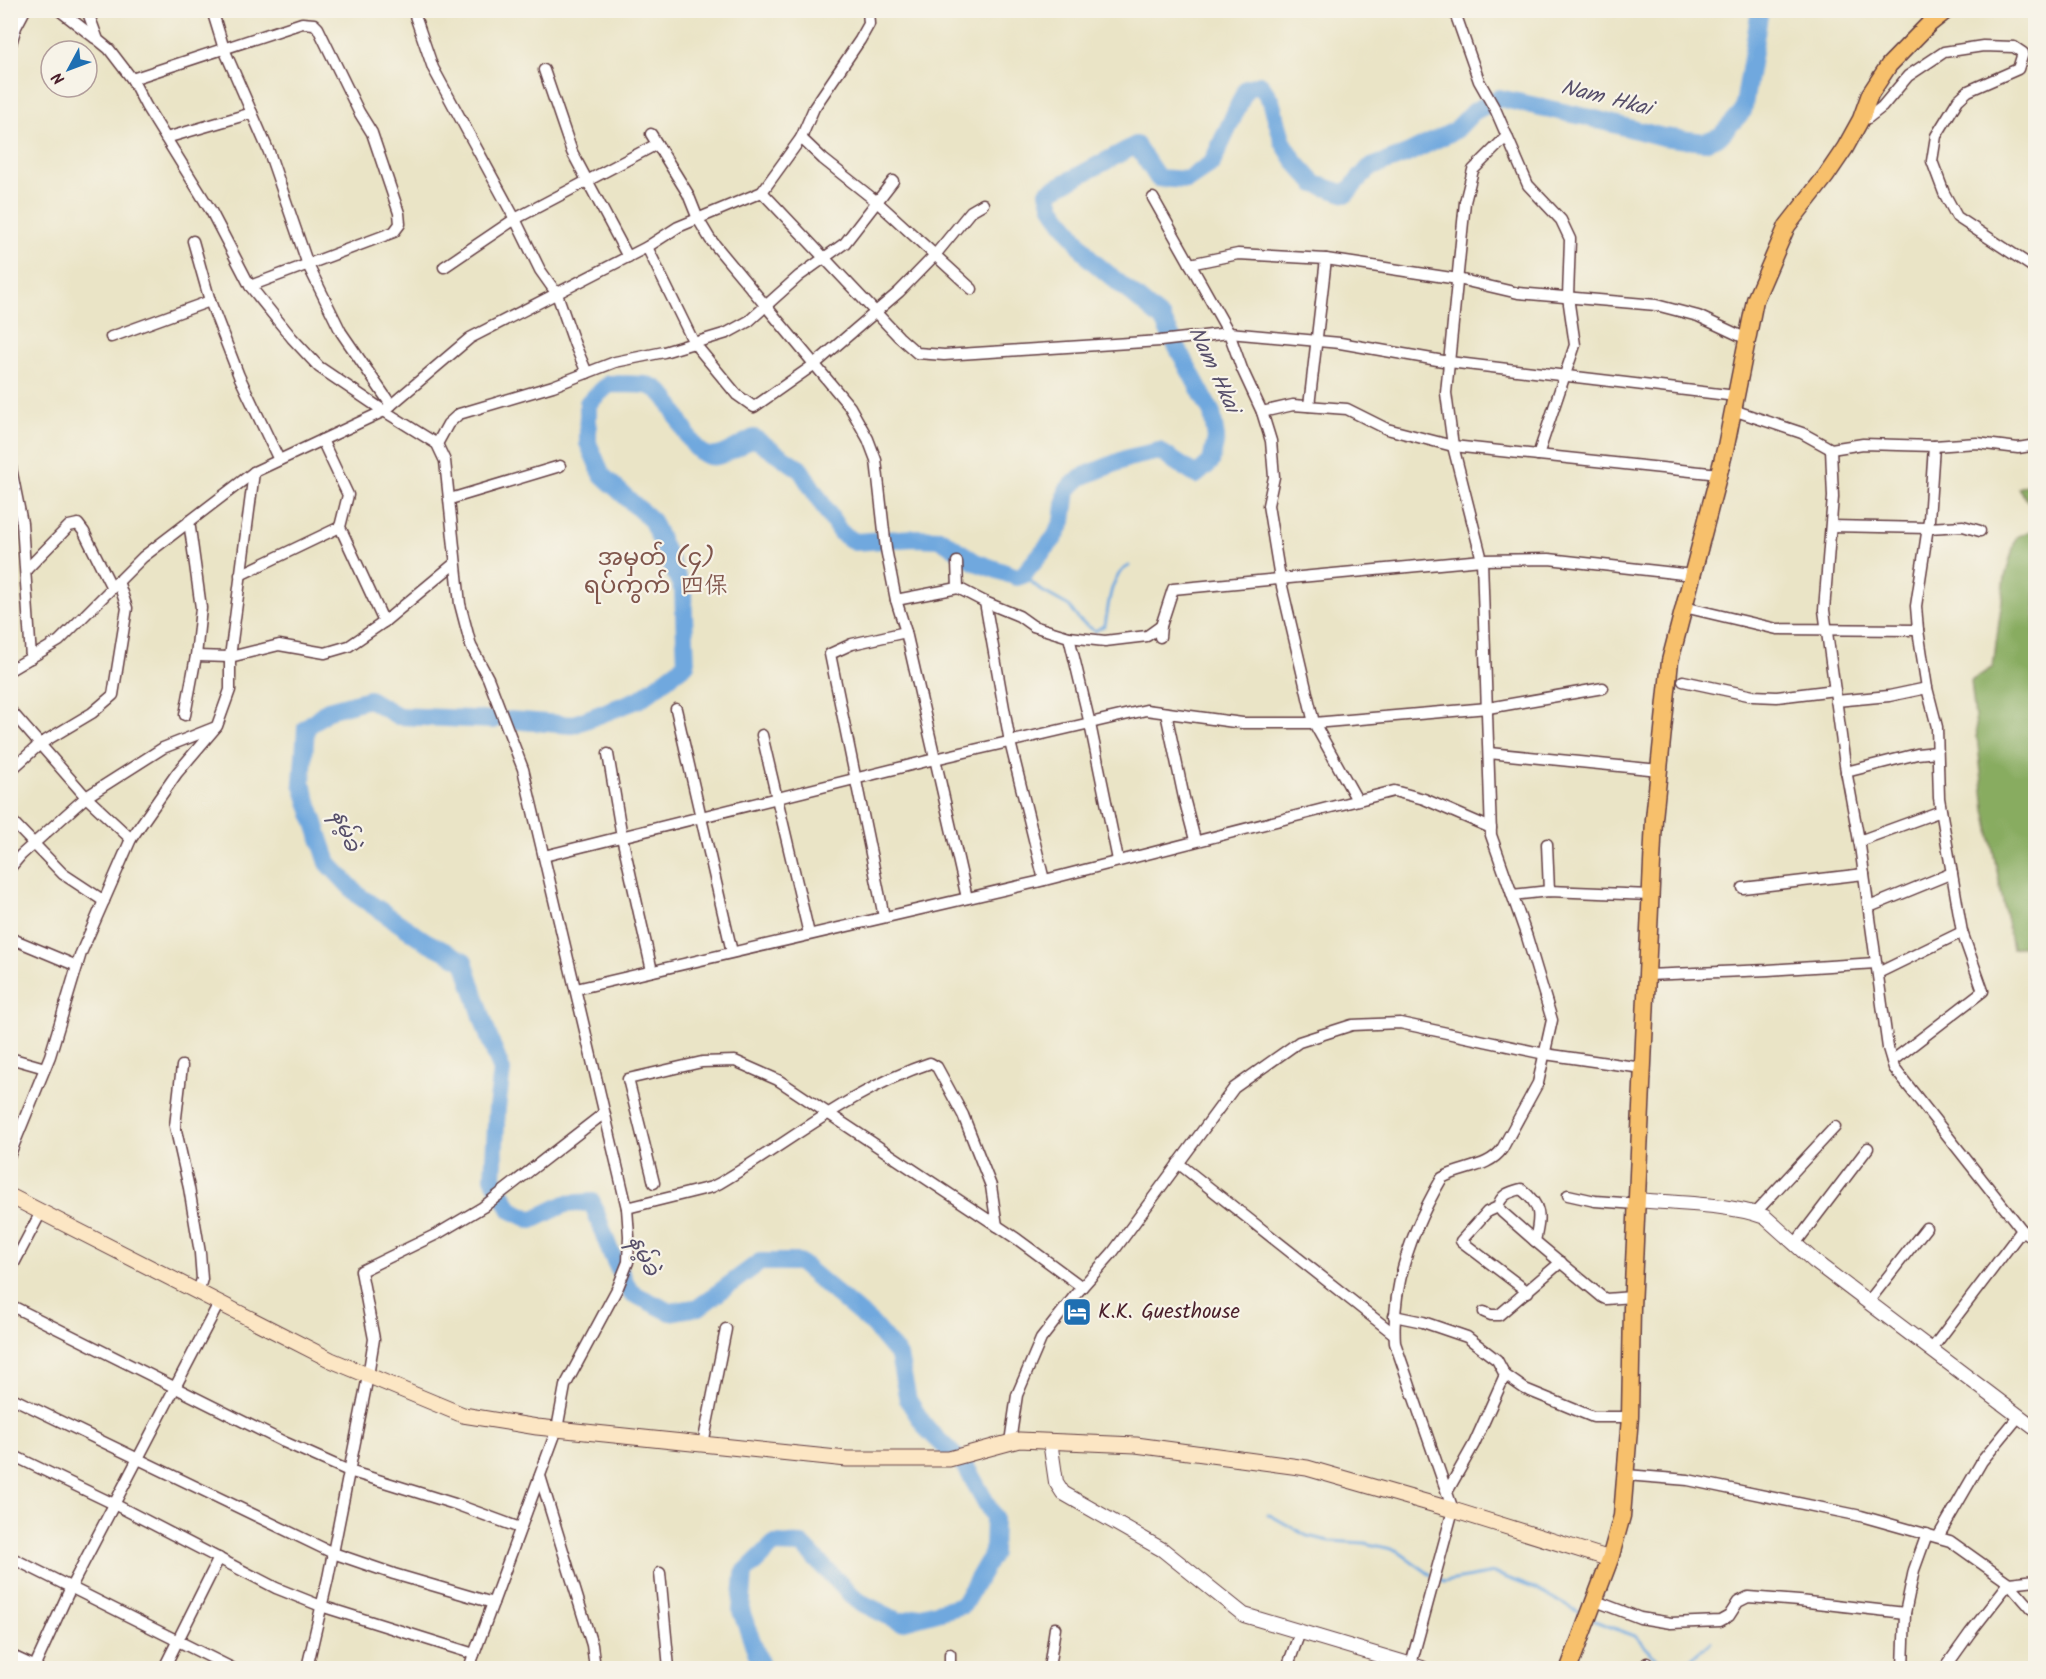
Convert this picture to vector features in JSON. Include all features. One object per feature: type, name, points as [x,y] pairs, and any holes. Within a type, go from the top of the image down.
[{"type":"highway","points":[[1569,1668],[1610,1559],[1622,1516],[1630,1417],[1632,1298],[1654,819],[1670,661],[1719,474],[1755,300],[1787,226],[1826,176],[1861,119],[1870,94],[1889,65],[1928,25],[1947,10]]},
{"type":"main road","points":[[10,1196],[331,1360],[463,1415],[557,1429],[847,1459],[956,1457],[1019,1440],[1136,1445],[1307,1468],[1610,1559]]},
{"type":"street","points":[[10,47],[16,27],[25,10]]},
{"type":"street","points":[[59,10],[97,39]]},
{"type":"street","points":[[87,10],[98,39]]},
{"type":"street","points":[[212,10],[224,49],[269,152],[308,265],[341,332],[388,408]]},
{"type":"street","points":[[413,10],[433,68],[540,270],[557,294],[587,373]]},
{"type":"street","points":[[10,670],[59,640],[143,557],[254,472],[388,408],[470,338],[647,247],[678,227],[762,192],[801,138],[814,108],[860,40],[869,24],[868,10]]},
{"type":"street","points":[[1454,10],[1479,81],[1496,111],[1528,185],[1561,220],[1570,239],[1568,297],[1575,345],[1538,455]]},
{"type":"street","points":[[132,79],[302,23],[314,24],[318,28],[359,112],[372,133],[399,213],[400,224],[394,232],[250,286]]},
{"type":"street","points":[[99,41],[109,49],[132,79],[146,106],[212,212],[250,286],[292,338],[319,367],[388,408],[436,444],[445,460],[460,604],[471,646],[488,678],[523,769],[627,1208],[628,1262],[618,1287],[565,1386],[557,1429],[469,1668]]},
{"type":"street","points":[[1861,119],[1868,118],[1882,106],[1908,76],[1944,52],[1983,46],[2014,47],[2023,53],[2018,69],[1968,91],[1958,100],[1936,136],[1932,161],[1944,193],[1958,217],[2036,269]]},
{"type":"street","points":[[544,70],[572,152],[628,257]]},
{"type":"street","points":[[166,138],[252,113]]},
{"type":"street","points":[[651,134],[688,195],[710,239],[850,407],[868,439],[876,460],[886,549],[896,600],[906,632],[967,898]]},
{"type":"street","points":[[1050,1442],[1056,1482],[1063,1493],[1163,1550],[1244,1615],[1415,1668],[1436,1568],[1453,1510],[1395,1343],[1397,1287],[1404,1259],[1442,1178],[1452,1172],[1497,1157],[1538,1083],[1552,1020],[1491,835],[1482,560],[1454,446],[1446,393],[1465,202],[1473,171],[1507,136]]},
{"type":"street","points":[[801,138],[823,159],[877,202],[972,289]]},
{"type":"street","points":[[444,267],[515,219],[657,144]]},
{"type":"street","points":[[436,444],[448,424],[459,414],[553,386],[615,362],[664,352],[727,333],[749,321],[799,276],[845,243],[893,181]]},
{"type":"street","points":[[762,192],[917,353],[944,355],[1160,341],[1229,333],[1315,340],[1449,362],[1564,376],[1734,403],[1803,433],[1831,449],[1863,444],[1934,446],[1977,443],[2018,448],[2036,445]]},
{"type":"street","points":[[1153,198],[1229,333],[1242,369],[1262,412],[1271,441],[1274,477],[1268,506],[1280,578],[1314,723],[1357,800]]},
{"type":"street","points":[[647,247],[694,343],[737,395],[754,407],[815,364],[876,313],[935,255],[972,211],[983,204]]},
{"type":"street","points":[[193,241],[210,301],[239,376],[279,460]]},
{"type":"street","points":[[1190,264],[1238,254],[1326,260],[1458,279],[1518,293],[1656,305],[1698,316],[1747,339]]},
{"type":"street","points":[[1309,406],[1326,260]]},
{"type":"street","points":[[111,337],[210,301]]},
{"type":"street","points":[[1262,412],[1293,405],[1347,409],[1387,429],[1454,446],[1719,474]]},
{"type":"street","points":[[322,440],[348,495],[340,527],[384,622]]},
{"type":"street","points":[[1892,1061],[1983,991],[1962,932],[1941,811],[1936,727],[1918,630],[1916,606],[1928,528],[1934,446]]},
{"type":"street","points":[[1831,449],[1833,497],[1824,610],[1888,1048],[1894,1068],[2022,1230],[2036,1241]]},
{"type":"street","points":[[10,463],[22,523],[31,658]]},
{"type":"street","points":[[450,499],[560,466]]},
{"type":"street","points":[[10,1154],[45,1068],[77,966],[131,839],[177,773],[217,726],[230,690],[231,657],[240,574],[254,472]]},
{"type":"street","points":[[185,715],[196,656],[201,608],[189,521]]},
{"type":"street","points":[[10,526],[22,523]]},
{"type":"street","points":[[10,771],[40,744],[92,713],[113,695],[127,608],[78,524],[69,526],[26,570]]},
{"type":"street","points":[[1831,526],[1928,528],[1963,526],[1980,531]]},
{"type":"street","points":[[240,574],[340,527]]},
{"type":"street","points":[[896,600],[958,588],[1019,616],[1033,626],[1068,637],[1106,641],[1161,632],[1173,589],[1482,560],[1549,559],[1692,575]]},
{"type":"street","points":[[957,562],[958,588]]},
{"type":"street","points":[[196,656],[231,657],[279,645],[325,653],[348,646],[384,622],[455,563]]},
{"type":"street","points":[[985,602],[1010,742],[1044,880]]},
{"type":"street","points":[[1684,607],[1777,629],[1918,630]]},
{"type":"street","points":[[884,917],[830,654],[852,644],[906,632]]},
{"type":"street","points":[[1068,637],[1090,724],[1118,860]]},
{"type":"street","points":[[1683,681],[1731,693],[1765,697],[1889,696],[1927,688]]},
{"type":"street","points":[[544,856],[856,778],[1146,710],[1242,723],[1314,723],[1488,708],[1603,688]]},
{"type":"street","points":[[676,709],[732,952]]},
{"type":"street","points":[[10,710],[86,797],[131,839]]},
{"type":"street","points":[[1166,713],[1195,840]]},
{"type":"street","points":[[10,868],[34,843],[86,797],[163,748],[217,726]]},
{"type":"street","points":[[762,735],[809,934]]},
{"type":"street","points":[[1846,772],[1917,754],[1938,752]]},
{"type":"street","points":[[1489,753],[1659,771]]},
{"type":"street","points":[[608,754],[622,837],[652,971]]},
{"type":"street","points":[[576,989],[1044,880],[1394,791],[1424,799],[1491,828]]},
{"type":"street","points":[[1859,841],[1941,811]]},
{"type":"street","points":[[10,819],[63,874],[104,901]]},
{"type":"street","points":[[1547,844],[1548,891]]},
{"type":"street","points":[[1869,907],[1952,873]]},
{"type":"street","points":[[1743,888],[1864,874]]},
{"type":"street","points":[[1512,895],[1548,891],[1650,895]]},
{"type":"street","points":[[1647,975],[1877,968],[1962,932]]},
{"type":"street","points":[[10,938],[77,966]]},
{"type":"street","points":[[1010,1442],[1017,1395],[1041,1339],[1113,1252],[1234,1088],[1299,1042],[1352,1024],[1400,1023],[1545,1054],[1642,1068]]},
{"type":"street","points":[[10,1058],[45,1068]]},
{"type":"street","points":[[654,1183],[628,1079],[702,1062],[735,1061],[778,1080],[998,1226],[1082,1287]]},
{"type":"street","points":[[627,1208],[720,1183],[826,1114],[900,1073],[930,1063],[937,1067],[963,1115],[991,1186],[998,1226]]},
{"type":"street","points":[[182,1066],[175,1126],[200,1253],[202,1279],[198,1292]]},
{"type":"street","points":[[307,1668],[333,1553],[374,1339],[362,1271],[439,1233],[483,1207],[603,1114]]},
{"type":"street","points":[[1755,1213],[1835,1127]]},
{"type":"street","points":[[1795,1244],[1868,1148]]},
{"type":"street","points":[[1178,1163],[1394,1334]]},
{"type":"street","points":[[1528,1292],[1461,1241],[1487,1212],[1498,1207],[1500,1200],[1507,1193],[1521,1189],[1537,1204],[1539,1212],[1535,1241]]},
{"type":"street","points":[[1568,1195],[1595,1201],[1636,1202],[1755,1213],[1773,1222],[1814,1261],[2036,1429]]},
{"type":"street","points":[[1498,1207],[1602,1297],[1606,1299],[1632,1298]]},
{"type":"street","points":[[10,1271],[41,1212]]},
{"type":"street","points":[[1868,1302],[1926,1228]]},
{"type":"street","points":[[1931,1350],[2022,1230]]},
{"type":"street","points":[[1484,1312],[1491,1316],[1499,1315],[1561,1262]]},
{"type":"street","points":[[10,1655],[35,1668],[71,1587],[219,1303]]},
{"type":"street","points":[[10,1305],[175,1388],[349,1471],[455,1504],[520,1528]]},
{"type":"street","points":[[1395,1316],[1423,1322],[1467,1337],[1497,1360],[1506,1375],[1525,1389],[1593,1417],[1630,1417]]},
{"type":"street","points":[[704,1444],[726,1329]]},
{"type":"street","points":[[1447,1492],[1474,1444],[1506,1375]]},
{"type":"street","points":[[10,1397],[333,1553],[493,1604]]},
{"type":"street","points":[[1903,1668],[1905,1613],[1914,1570],[1932,1536],[1982,1461],[2019,1416]]},
{"type":"street","points":[[10,1454],[114,1504],[276,1588],[321,1606],[474,1654]]},
{"type":"street","points":[[1626,1475],[1689,1480],[1861,1516],[1950,1541],[2009,1583],[2036,1614]]},
{"type":"street","points":[[540,1476],[592,1645],[595,1668]]},
{"type":"street","points":[[10,1557],[232,1668]]},
{"type":"street","points":[[164,1668],[219,1558]]},
{"type":"street","points":[[660,1573],[669,1668]]},
{"type":"street","points":[[1945,1668],[2009,1583],[2036,1580]]},
{"type":"street","points":[[1593,1600],[1640,1618],[1671,1623],[1720,1621],[1729,1616],[1738,1602],[1748,1597],[1799,1600],[1905,1613]]},
{"type":"street","points":[[1049,1668],[1055,1628]]},
{"type":"street","points":[[1287,1668],[1300,1632]]},
{"type":"street","points":[[950,1654],[950,1668]]},
{"type":"green space","points":[[2035,481],[2035,511],[2018,488]]},
{"type":"green space","points":[[2035,529],[2035,943],[2012,948],[1985,809],[1971,681],[1993,667],[2005,577],[2016,537]]},
{"type":"waterway","name":"Nam Hkai","points":[[510,720],[572,725],[640,699],[686,664],[683,590],[652,521],[602,475],[588,443],[588,403],[609,384],[645,385],[660,392],[668,401],[689,439],[706,455],[722,455],[754,438],[800,469],[840,532],[855,542],[914,538],[941,539],[975,562],[1017,577],[1023,575],[1055,537],[1063,521],[1067,490],[1081,477],[1128,458],[1159,451],[1196,475],[1211,462],[1216,438],[1212,413],[1162,319],[1090,259],[1052,206],[1048,192],[1136,145],[1158,178],[1187,180],[1212,163],[1246,89],[1260,84],[1271,101],[1283,142],[1296,163],[1315,184],[1346,194],[1369,168],[1407,154],[1456,130],[1473,112],[1499,98],[1591,118],[1663,137],[1704,142],[1720,136],[1743,111],[1760,10]]},
{"type":"waterway","points":[[1023,575],[1042,591],[1069,606],[1079,620],[1095,631],[1105,625],[1109,600],[1117,576],[1129,566]]},
{"type":"waterway","name":"နမ့်ခဲ","points":[[494,720],[398,716],[369,699],[328,710],[306,728],[302,783],[328,863],[359,896],[425,941],[464,961],[502,1071],[497,1108],[493,1178],[511,1210],[532,1220],[565,1204],[592,1202],[610,1251],[630,1292],[670,1312],[699,1307],[760,1262],[799,1262],[872,1324],[899,1356],[908,1400],[926,1428],[966,1467],[994,1517],[993,1553],[963,1605],[900,1622],[856,1600],[802,1545],[774,1544],[744,1573],[741,1611],[762,1668]]},
{"type":"waterway","points":[[1268,1514],[1307,1536],[1330,1541],[1365,1543],[1396,1550],[1431,1575]]},
{"type":"waterway","points":[[1437,1578],[1443,1582],[1494,1573],[1536,1589],[1584,1615]]},
{"type":"waterway","points":[[1592,1620],[1635,1636],[1666,1666],[1682,1666],[1711,1642]]},
{"type":"place","name":"K.K. Guesthouse","points":[[1077,1312]]},
{"type":"district","name":"အမှတ် (၄) ရပ်ကွက် 四保","points":[[656,572]]}]
